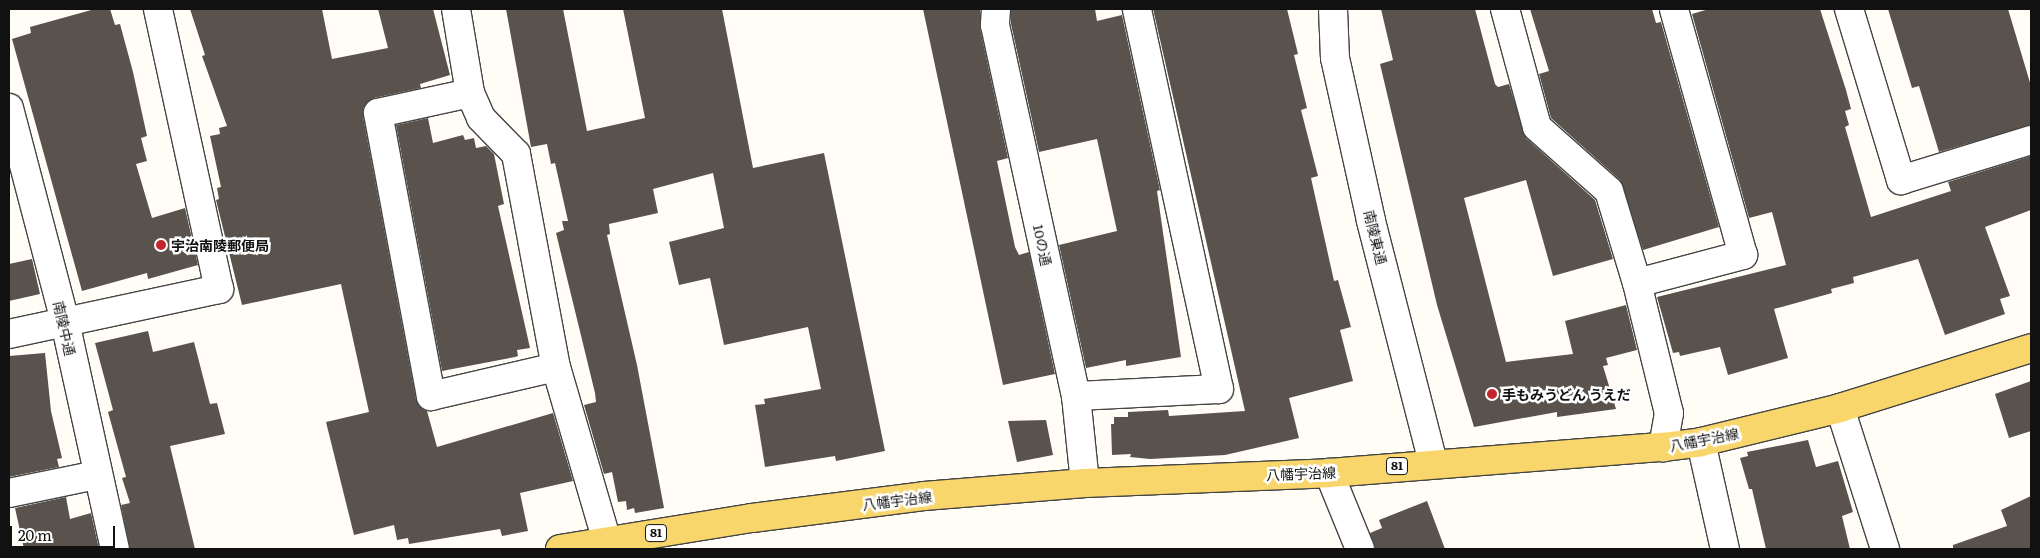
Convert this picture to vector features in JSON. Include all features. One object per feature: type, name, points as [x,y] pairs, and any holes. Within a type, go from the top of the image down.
[{"type":"main road","name":"八幡宇治線","points":[[560,549],[752,518],[924,496],[1085,483],[1329,473],[1433,463],[1663,447],[1701,442],[1840,408],[2031,348]]},
{"type":"street","points":[[9,334],[219,289],[158,9]]},
{"type":"street","points":[[456,9],[470,93],[481,118],[516,154],[556,367],[607,541]]},
{"type":"street","name":"10の通","points":[[996,9],[995,25],[1076,396],[1085,483]]},
{"type":"street","points":[[1076,396],[1219,389],[1137,9]]},
{"type":"street","name":"南陵東通","points":[[1333,9],[1337,67],[1371,221],[1433,463]]},
{"type":"street","points":[[1505,9],[1537,126],[1609,191],[1637,283],[1669,413],[1663,447]]},
{"type":"street","points":[[1637,283],[1743,255],[1674,9]]},
{"type":"street","points":[[1849,9],[1901,180],[2031,140]]},
{"type":"street","points":[[470,93],[378,113],[431,396],[556,367]]},
{"type":"street","name":"南陵中通","points":[[9,108],[17,172],[65,322],[97,475],[115,549]]},
{"type":"street","points":[[1840,408],[1885,549]]},
{"type":"street","points":[[1701,442],[1725,549]]},
{"type":"street","points":[[1329,473],[1360,549]]},
{"type":"street","points":[[9,493],[97,475]]},
{"type":"building","points":[[95,9],[110,9],[115,25],[120,24],[147,136],[141,138],[147,161],[136,164],[152,218],[185,208],[198,265],[148,279],[147,273],[82,291],[12,39],[31,33],[30,27]]},
{"type":"building","points":[[190,9],[322,9],[332,59],[388,48],[378,9],[433,9],[450,75],[420,84],[421,88],[374,98],[363,108],[363,116],[416,399],[420,407],[427,411],[437,447],[553,413],[573,481],[520,493],[528,531],[502,536],[500,529],[409,544],[408,538],[397,540],[394,525],[354,535],[326,422],[369,412],[341,284],[242,305],[216,200],[219,199],[217,188],[221,187],[210,136],[220,134],[219,128],[227,126],[202,56],[205,55]]},
{"type":"building","points":[[506,9],[563,9],[587,131],[645,118],[623,9],[722,9],[753,168],[824,153],[885,451],[836,461],[835,456],[765,467],[755,405],[765,404],[764,399],[821,389],[808,327],[724,345],[710,278],[679,285],[669,242],[724,228],[713,173],[653,189],[658,213],[609,224],[610,234],[607,235],[637,365],[664,508],[635,513],[634,508],[627,510],[626,501],[618,502],[612,472],[604,474],[584,405],[596,402],[595,393],[556,233],[564,230],[562,221],[568,221],[555,163],[551,164],[547,144],[531,147]]},
{"type":"building","points":[[923,9],[980,9],[980,28],[1008,158],[997,161],[1015,247],[1019,255],[1029,252],[1055,374],[1003,385]]},
{"type":"building","points":[[1011,9],[1095,9],[1097,21],[1122,15],[1160,190],[1157,191],[1181,357],[1126,366],[1126,360],[1086,368],[1059,245],[1117,231],[1097,139],[1039,152],[1011,24]]},
{"type":"building","points":[[1153,9],[1287,9],[1298,54],[1294,55],[1307,108],[1301,110],[1318,176],[1311,178],[1334,281],[1338,280],[1351,327],[1340,330],[1353,381],[1289,398],[1299,438],[1225,455],[1150,459],[1130,457],[1131,454],[1112,455],[1111,424],[1114,424],[1114,417],[1128,417],[1128,412],[1168,410],[1169,416],[1245,411]]},
{"type":"building","points":[[1381,9],[1475,9],[1495,84],[1498,87],[1509,84],[1526,138],[1595,200],[1613,259],[1553,276],[1526,180],[1464,198],[1506,362],[1573,354],[1565,321],[1626,305],[1637,350],[1606,358],[1608,365],[1603,366],[1616,409],[1557,417],[1557,412],[1474,427],[1437,305],[1380,64],[1393,60]]},
{"type":"building","points":[[1530,9],[1652,9],[1656,23],[1661,22],[1719,227],[1643,250],[1620,180],[1551,118],[1539,74],[1549,71]]},
{"type":"building","points":[[1709,9],[1820,9],[1851,109],[1845,111],[1849,125],[1845,127],[1871,217],[1951,191],[1948,182],[2031,156],[2031,210],[1985,227],[2010,296],[2000,299],[2005,314],[1945,335],[1918,259],[1853,277],[1854,283],[1831,289],[1832,293],[1774,309],[1788,358],[1728,375],[1720,347],[1680,356],[1679,352],[1673,353],[1657,297],[1786,265],[1772,212],[1749,218],[1692,14]]},
{"type":"building","points":[[1888,9],[2008,9],[2031,86],[2031,125],[1939,152],[1919,86],[1912,88]]},
{"type":"building","points":[[428,118],[433,143],[463,135],[465,140],[474,138],[476,148],[486,146],[494,154],[504,204],[498,206],[530,348],[517,350],[518,356],[442,371],[396,125]]},
{"type":"building","points":[[32,259],[40,294],[9,301],[9,264]]},
{"type":"building","points":[[148,331],[153,352],[194,342],[210,404],[217,403],[225,434],[170,446],[195,549],[130,549],[121,505],[130,503],[122,478],[126,477],[108,412],[113,410],[95,343]]},
{"type":"building","points":[[45,353],[51,411],[62,458],[57,459],[59,467],[9,477],[9,356]]},
{"type":"building","points":[[2031,381],[2031,431],[2009,438],[1995,394]]},
{"type":"building","points":[[1046,420],[1053,455],[1017,462],[1008,421]]},
{"type":"building","points":[[1808,440],[1816,467],[1838,461],[1853,512],[1842,516],[1850,549],[1766,549],[1752,489],[1749,489],[1740,458],[1748,456],[1747,452]]},
{"type":"building","points":[[2031,496],[2031,549],[1953,549],[1953,545],[2007,526],[2001,510]]},
{"type":"building","points":[[66,497],[70,519],[91,513],[99,549],[24,549],[15,508]]},
{"type":"building","points":[[1427,501],[1445,549],[1375,549],[1370,533],[1382,528],[1379,520]]},
{"type":"place","name":"宇治南陵郵便局","points":[[161,245]]},
{"type":"place","name":"手もみうどん うえだ","points":[[1492,394]]}]
